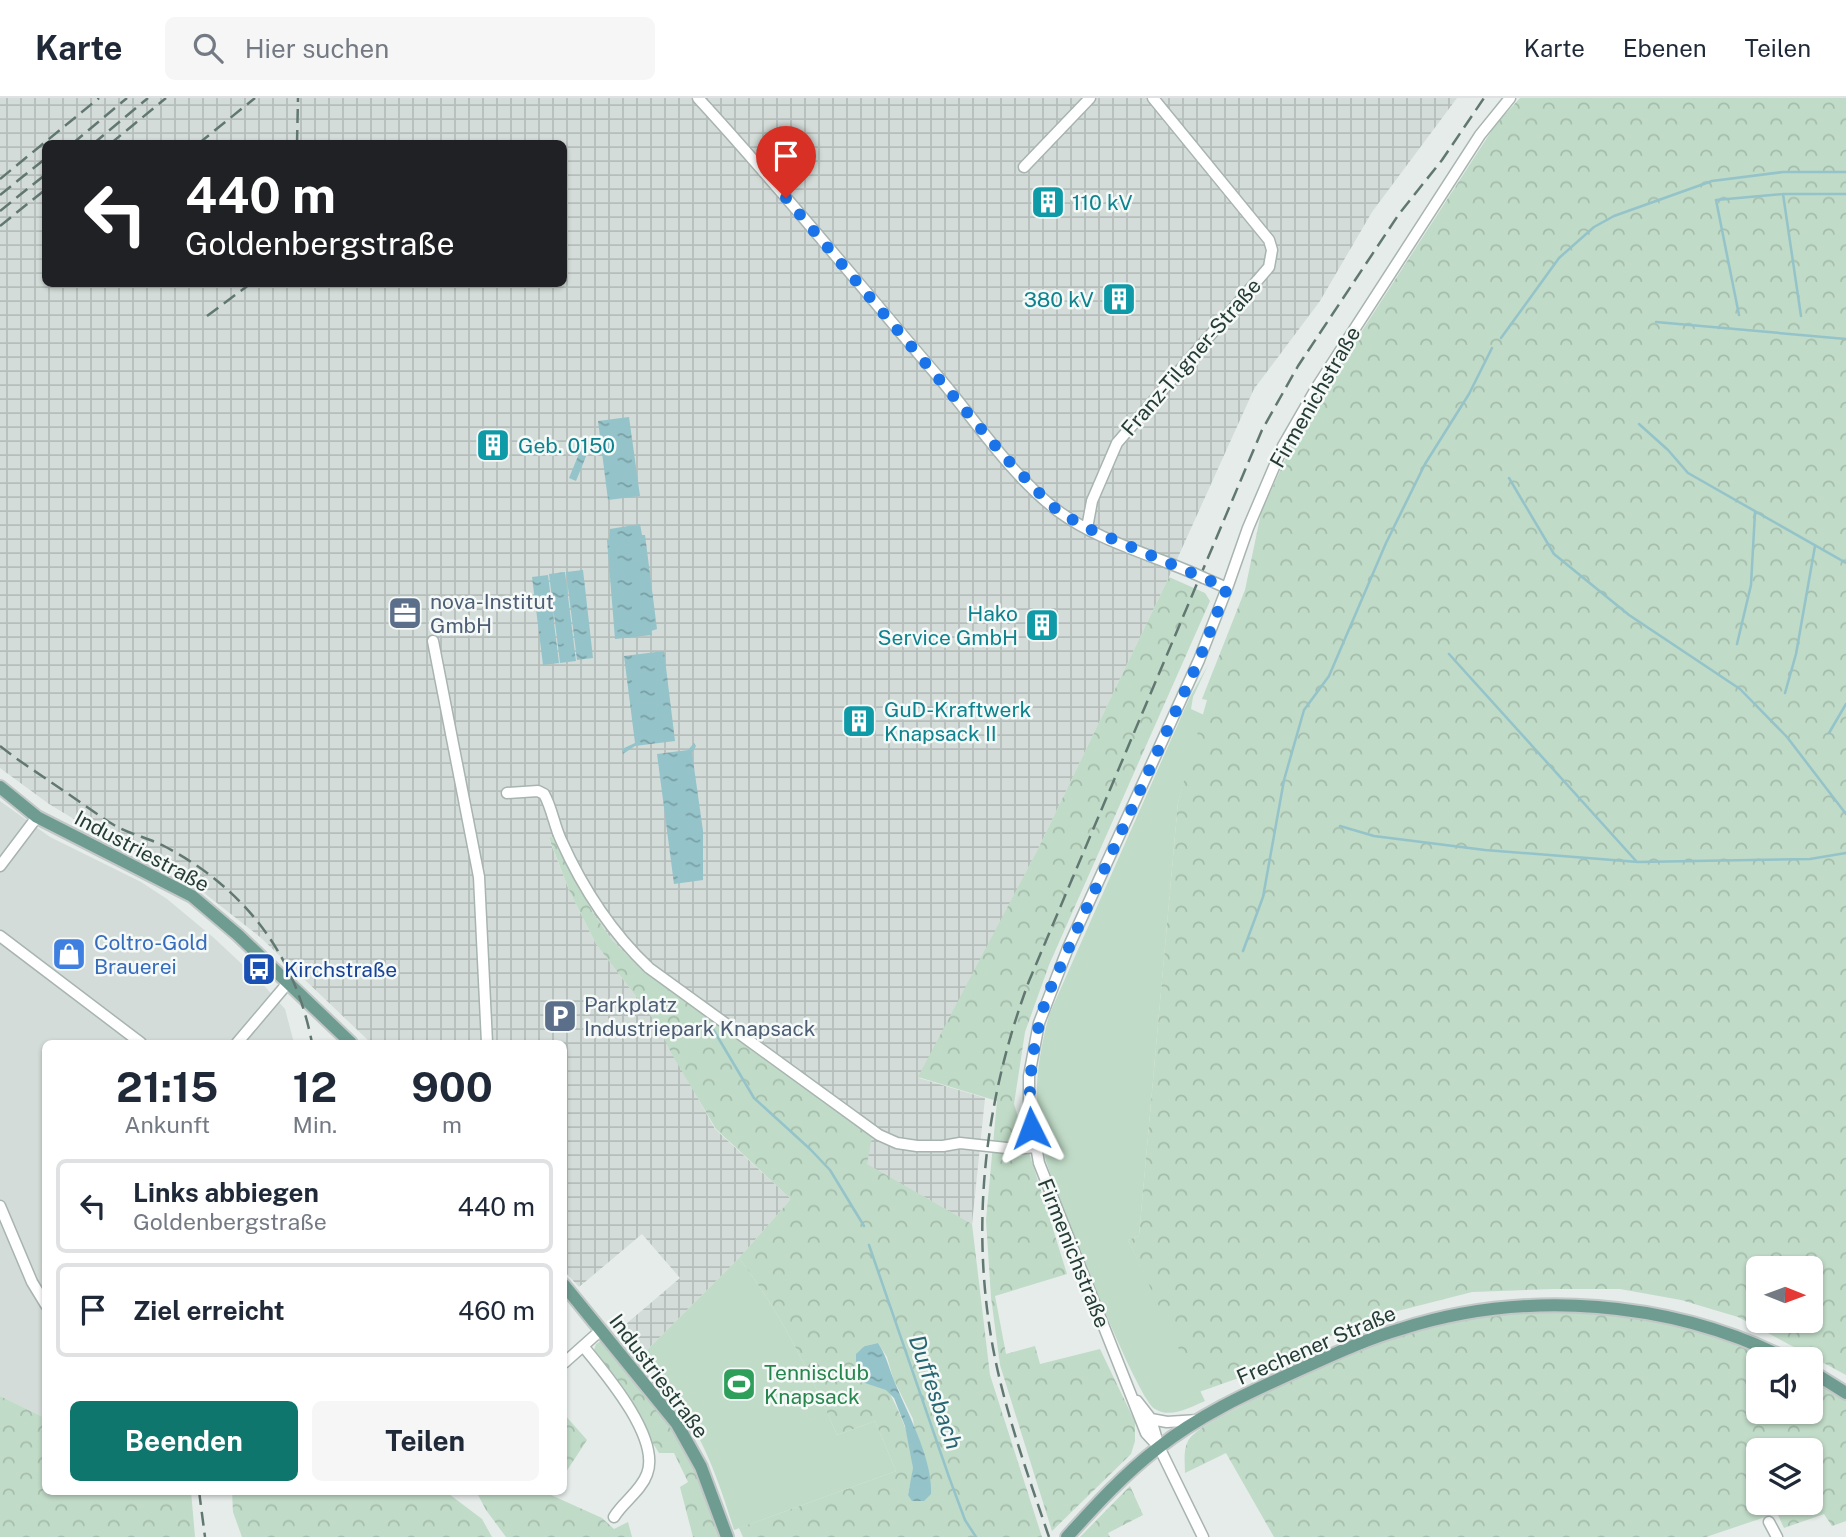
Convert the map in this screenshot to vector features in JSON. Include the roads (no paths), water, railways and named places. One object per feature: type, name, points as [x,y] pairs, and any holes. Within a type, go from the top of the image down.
[{"type":"main road","name":"Industriestraße","points":[[0,788],[37,817],[192,896],[238,935],[348,1040]]},
{"type":"main road","name":"Industriestraße","points":[[567,1289],[677,1424],[690,1444],[727,1537]]},
{"type":"main road","name":"Frechener Straße","points":[[1067,1537],[1099,1502],[1159,1447],[1199,1420],[1281,1378],[1359,1344],[1437,1319],[1518,1307],[1556,1305],[1608,1308],[1695,1324],[1759,1347]]},
{"type":"main road","points":[[1823,1378],[1846,1392]]},
{"type":"street","points":[[698,98],[767,175],[1023,477],[1059,512],[1087,528],[1227,588]]},
{"type":"street","points":[[1024,167],[1090,98]]},
{"type":"street","name":"Franz-Tilgner-Straße","points":[[1087,528],[1092,501],[1117,443],[1269,267],[1272,258],[1269,240],[1153,98]]},
{"type":"street","name":"Firmenichstraße","points":[[1159,1447],[1146,1433],[1044,1179],[1034,1147],[1029,1106],[1033,1047],[1047,996],[1199,660],[1259,499],[1297,421],[1490,120],[1510,98]]},
{"type":"street","points":[[433,641],[479,877],[487,1040]]},
{"type":"street","points":[[507,793],[538,791],[544,794],[559,837],[584,887],[601,915],[640,959],[671,985],[854,1119],[897,1143],[917,1146],[960,1143],[1016,1149],[1034,1147]]},
{"type":"street","points":[[0,866],[37,817]]},
{"type":"street","points":[[0,936],[137,1040]]},
{"type":"street","points":[[240,1040],[287,984]]},
{"type":"street","points":[[0,1206],[32,1282],[42,1298]]},
{"type":"street","points":[[567,1360],[601,1330]]},
{"type":"street","points":[[583,1346],[628,1408],[649,1453],[646,1477],[614,1517]]},
{"type":"street","name":"Firmenichstraße","points":[[1128,1390],[1151,1419],[1159,1447],[1203,1537]]},
{"type":"street","points":[[1151,1419],[1167,1422],[1199,1420]]},
{"type":"street","points":[[1769,1522],[1777,1537]]},
{"type":"water","points":[[629,417],[640,496],[608,500],[598,421]]},
{"type":"water","points":[[590,438],[593,439],[576,481],[569,478],[585,439],[589,441]]},
{"type":"water","points":[[640,524],[642,535],[645,535],[657,629],[651,631],[652,635],[615,639],[607,540],[610,529]]},
{"type":"water","points":[[583,570],[593,658],[577,660],[566,572]]},
{"type":"water","points":[[565,572],[576,661],[560,663],[549,574]]},
{"type":"water","points":[[548,575],[559,663],[543,665],[532,577]]},
{"type":"water","points":[[664,651],[675,741],[635,746],[623,754],[622,749],[635,743],[624,656]]},
{"type":"water","points":[[694,743],[696,746],[692,753],[703,831],[703,880],[674,884],[657,754],[688,750]]},
{"type":"water","points":[[878,1343],[918,1435],[928,1465],[931,1494],[924,1501],[912,1501],[908,1495],[913,1468],[905,1426],[894,1398],[886,1390],[859,1381],[856,1354],[865,1346]]},
{"type":"waterway","points":[[1501,338],[1559,258],[1594,227],[1614,216],[1712,181],[1783,172],[1846,172]]},
{"type":"waterway","points":[[1783,194],[1801,316]]},
{"type":"waterway","points":[[1739,315],[1716,200],[1783,194],[1846,194]]},
{"type":"waterway","points":[[1656,322],[1846,339]]},
{"type":"waterway","points":[[1243,951],[1263,897],[1284,780],[1304,710],[1329,676],[1386,543],[1425,464],[1469,394],[1492,348]]},
{"type":"waterway","points":[[1639,424],[1668,450],[1688,473],[1846,563]]},
{"type":"waterway","points":[[1509,478],[1554,554],[1629,615],[1740,689],[1787,737],[1846,814]]},
{"type":"waterway","points":[[1737,644],[1751,585],[1755,512]]},
{"type":"waterway","points":[[1785,693],[1796,654],[1815,546]]},
{"type":"waterway","points":[[1449,654],[1637,862]]},
{"type":"waterway","points":[[1829,733],[1846,704]]},
{"type":"waterway","points":[[1340,826],[1374,836],[1485,850],[1638,862],[1810,859],[1846,853]]},
{"type":"waterway","points":[[710,1024],[754,1098],[830,1170],[864,1226]]},
{"type":"waterway","name":"Duffesbach","points":[[869,1245],[949,1477],[965,1520],[976,1537]]},
{"type":"railway","points":[[48,140],[99,98]]},
{"type":"railway","points":[[77,140],[127,98]]},
{"type":"railway","points":[[98,140],[148,98]]},
{"type":"railway","points":[[115,140],[166,98]]},
{"type":"railway","points":[[203,140],[255,98]]},
{"type":"railway","points":[[297,140],[298,98]]},
{"type":"railway","points":[[1049,1537],[1004,1396],[986,1301],[983,1255],[986,1162],[992,1116],[1014,1026],[1029,981],[1262,430],[1298,366],[1399,214],[1442,160],[1484,98]]},
{"type":"railway","points":[[0,179],[42,145]]},
{"type":"railway","points":[[0,195],[42,161]]},
{"type":"railway","points":[[0,211],[42,177]]},
{"type":"railway","points":[[0,226],[42,192]]},
{"type":"railway","points":[[207,316],[246,287]]},
{"type":"railway","points":[[0,746],[114,825],[164,846],[193,863],[242,903],[279,953],[293,981],[311,1040]]},
{"type":"railway","points":[[200,1495],[205,1537]]},
{"type":"place","name":"110 kV","points":[[1048,202]]},
{"type":"place","name":"380 kV","points":[[1119,299]]},
{"type":"place","name":"Geb. 0150","points":[[493,445]]},
{"type":"place","name":"nova-Institut GmbH","points":[[405,613]]},
{"type":"place","name":"Hako Service GmbH","points":[[1042,625]]},
{"type":"place","name":"GuD-Kraftwerk Knapsack II","points":[[859,721]]},
{"type":"place","name":"Coltro-Gold Brauerei","points":[[69,954]]},
{"type":"place","name":"Kirchstraße","points":[[259,969]]},
{"type":"place","name":"Parkplatz Industriepark Knapsack","points":[[560,1016]]},
{"type":"place","name":"Tennisclub Knapsack","points":[[739,1384]]}]
